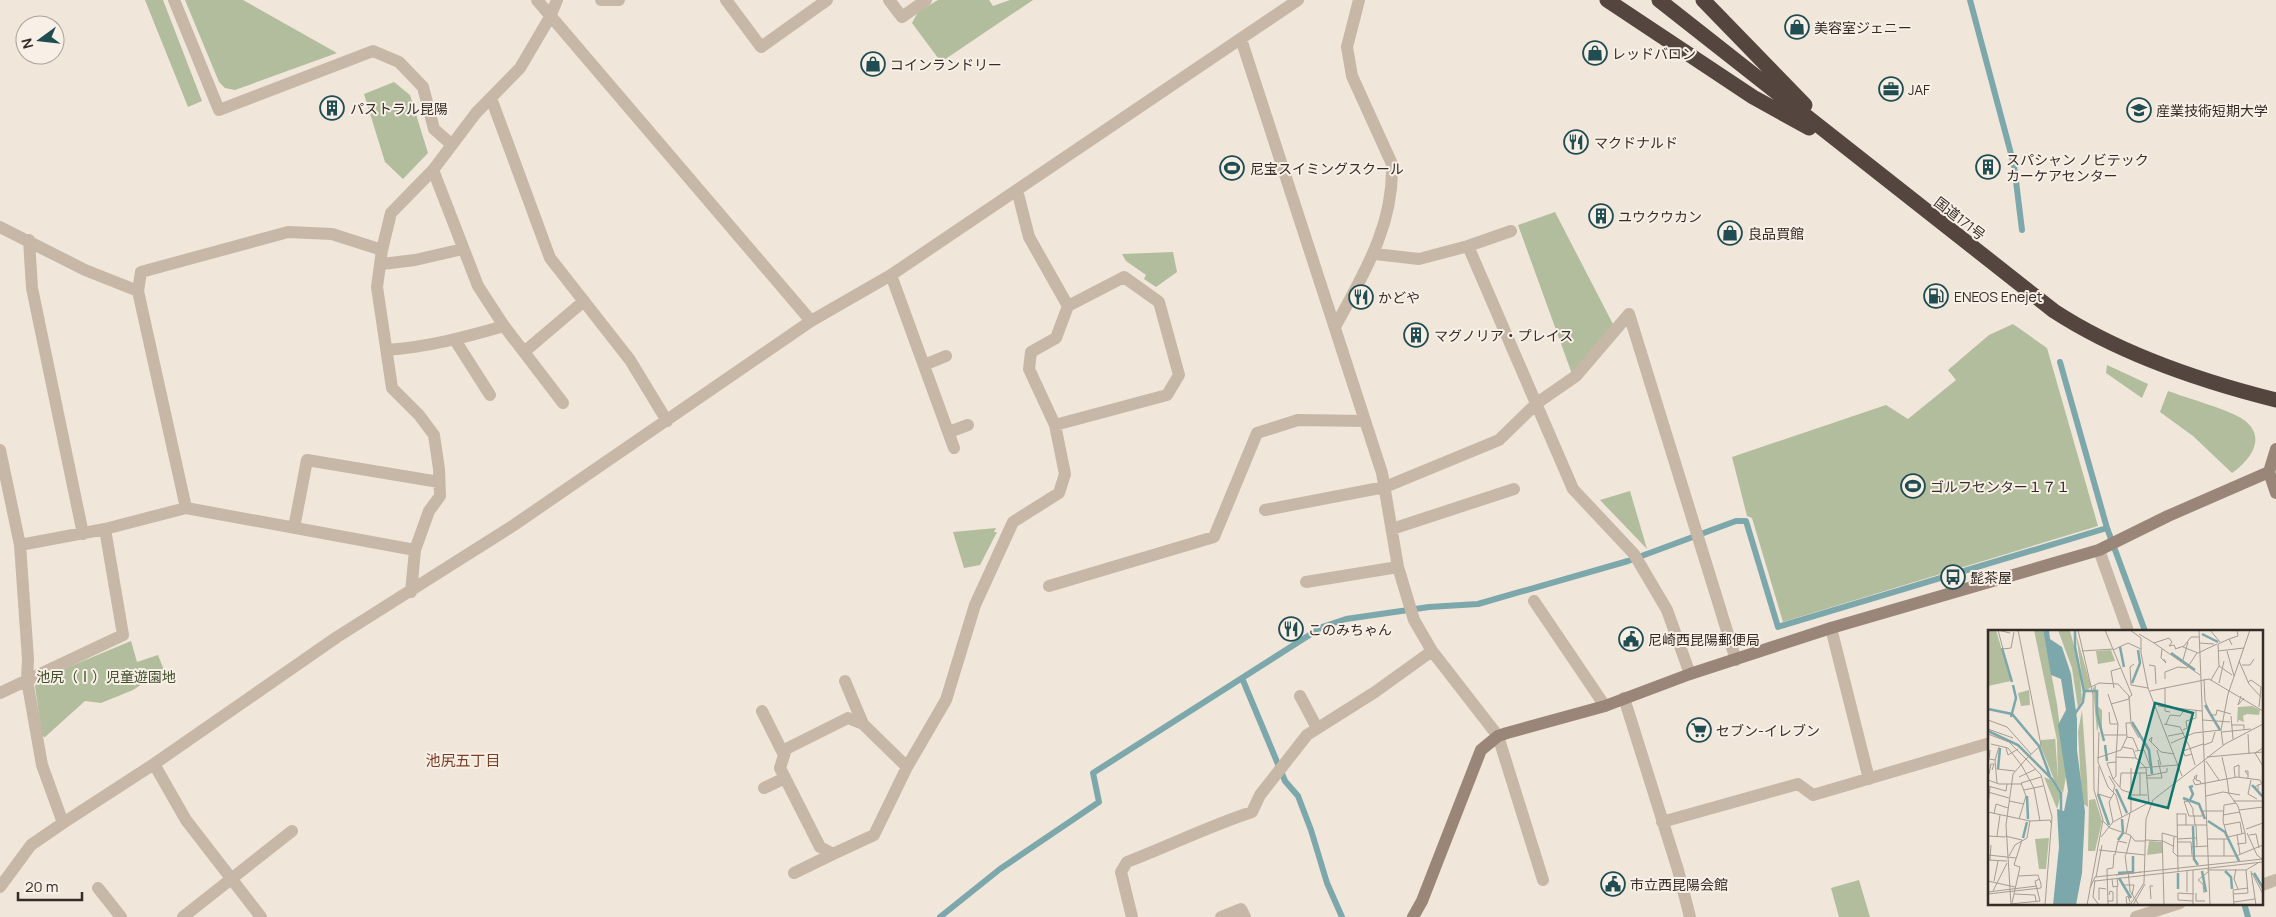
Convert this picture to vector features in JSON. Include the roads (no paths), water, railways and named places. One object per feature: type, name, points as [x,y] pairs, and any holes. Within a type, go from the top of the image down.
[{"type":"highway","points":[[1607,0],[1753,97],[1846,148]]},
{"type":"highway","name":"国道171号","points":[[1659,0],[2064,318],[2120,346],[2180,371],[2276,400]]},
{"type":"highway","points":[[1704,0],[1846,148]]},
{"type":"street","points":[[174,0],[219,110],[373,50],[398,62],[423,88],[434,129],[451,144]]},
{"type":"street","points":[[537,0],[811,322]]},
{"type":"street","points":[[411,592],[415,550],[429,511],[440,496],[440,482],[434,435],[419,415],[392,388],[377,287],[382,264],[382,250],[392,213],[433,170],[451,144],[520,68],[550,17],[557,0]]},
{"type":"street","points":[[601,0],[619,0]]},
{"type":"street","points":[[726,0],[761,47],[827,0]]},
{"type":"street","points":[[889,0],[902,17],[926,0]]},
{"type":"street","points":[[0,887],[31,845],[63,823],[154,764],[337,637],[411,592],[667,421],[811,322],[891,275],[1298,0]]},
{"type":"street","points":[[1335,327],[1375,254],[1386,217],[1392,178],[1392,164],[1352,76],[1347,47],[1359,0]]},
{"type":"street","points":[[1241,39],[1386,487],[1398,567],[1414,620],[1432,651],[1498,736],[1528,851],[1543,880]]},
{"type":"street","points":[[491,98],[550,258],[630,360],[667,421]]},
{"type":"street","points":[[433,170],[478,286],[504,326],[563,403]]},
{"type":"street","points":[[1017,190],[1029,237],[1068,306]]},
{"type":"street","points":[[0,227],[85,270],[138,291]]},
{"type":"street","points":[[1375,254],[1419,259],[1468,246],[1511,231]]},
{"type":"street","points":[[186,508],[138,291],[141,272],[288,232],[332,234],[382,250]]},
{"type":"street","points":[[29,240],[32,288],[83,534]]},
{"type":"street","points":[[1468,246],[1538,403],[1573,489],[1634,554],[1667,610],[1690,674]]},
{"type":"street","points":[[382,264],[415,260],[463,249]]},
{"type":"street","points":[[891,275],[954,448]]},
{"type":"street","points":[[794,873],[874,835],[908,767],[946,700],[975,605],[1013,522],[1059,493],[1064,474],[1055,425],[1029,369],[1031,352],[1056,338],[1068,306],[1124,277],[1159,302],[1179,375],[1167,395],[1055,425]]},
{"type":"street","points":[[524,352],[584,301]]},
{"type":"street","points":[[1265,510],[1386,487],[1499,440],[1538,403],[1576,376],[1629,314],[1736,660]]},
{"type":"street","points":[[387,350],[413,348],[455,340],[504,326]]},
{"type":"street","points":[[455,340],[490,395]]},
{"type":"street","points":[[924,365],[946,356]]},
{"type":"street","points":[[1048,586],[1214,537],[1257,433],[1298,420],[1365,421]]},
{"type":"street","points":[[949,432],[968,425]]},
{"type":"street","points":[[2276,449],[2269,472],[2276,493]]},
{"type":"street","points":[[0,450],[20,545],[28,659],[27,680],[42,765],[63,823]]},
{"type":"street","points":[[294,528],[307,460],[440,482]]},
{"type":"street","points":[[1413,917],[1422,902],[1477,760],[1482,750],[1498,736],[1605,706],[1690,674],[1831,628],[2099,550],[2168,516],[2269,472]]},
{"type":"street","points":[[1392,529],[1514,489]]},
{"type":"street","points":[[20,545],[83,534],[186,508],[415,550]]},
{"type":"street","points":[[0,693],[123,635],[105,529]]},
{"type":"street","points":[[2099,550],[2128,630]]},
{"type":"street","points":[[1306,582],[1398,567]]},
{"type":"street","points":[[1534,601],[1605,706]]},
{"type":"street","points":[[1831,628],[1868,779]]},
{"type":"street","points":[[1132,917],[1121,872],[1127,862],[1200,834],[1214,824],[1252,812],[1260,795],[1307,735],[1375,692],[1432,651]]},
{"type":"street","points":[[845,681],[863,724]]},
{"type":"street","points":[[1300,696],[1317,728]]},
{"type":"street","points":[[1624,698],[1678,870],[1690,917]]},
{"type":"street","points":[[762,711],[784,755]]},
{"type":"street","points":[[834,854],[820,847],[780,768],[786,749],[848,718],[863,724],[908,767]]},
{"type":"street","points":[[1662,822],[1798,784],[1813,795],[1988,744]]},
{"type":"street","points":[[154,764],[186,820],[261,917]]},
{"type":"street","points":[[764,788],[785,778]]},
{"type":"street","points":[[182,917],[292,831]]},
{"type":"street","points":[[2264,884],[2276,880]]},
{"type":"street","points":[[98,888],[121,917]]},
{"type":"street","points":[[2136,917],[2156,914],[2178,904]]},
{"type":"street","points":[[1221,917],[1241,909],[1245,917]]},
{"type":"waterway","points":[[1970,0],[2014,165],[2022,230]]},
{"type":"waterway","points":[[2060,362],[2107,528],[2145,630]]},
{"type":"waterway","points":[[940,917],[1000,869],[1099,802],[1093,773],[1322,627],[1346,619],[1429,607],[1478,604],[1628,561],[1736,521],[1746,521],[1778,627],[2107,528]]},
{"type":"waterway","points":[[1242,678],[1285,781],[1298,796],[1311,830],[1327,883],[1342,917]]},
{"type":"waterway","points":[[2244,904],[2248,917]]},
{"type":"place","name":"美容室ジェニー","points":[[1797,27]]},
{"type":"place","name":"レッドバロン","points":[[1595,53]]},
{"type":"place","name":"コインランドリー","points":[[873,64]]},
{"type":"place","name":"JAF","points":[[1891,89]]},
{"type":"place","name":"パストラル昆陽","points":[[332,108]]},
{"type":"place","name":"産業技術短期大学","points":[[2139,110]]},
{"type":"place","name":"マクドナルド","points":[[1576,142]]},
{"type":"place","name":"スパシャン ノビテック カーケアセンター","points":[[1988,167]]},
{"type":"place","name":"尼宝スイミングスクール","points":[[1232,168]]},
{"type":"place","name":"ユウクウカン","points":[[1601,216]]},
{"type":"place","name":"良品買館","points":[[1730,233]]},
{"type":"place","name":"ENEOS Enejet","points":[[1936,296]]},
{"type":"place","name":"かどや","points":[[1361,297]]},
{"type":"place","name":"マグノリア・プレイス","points":[[1416,335]]},
{"type":"place","name":"ゴルフセンター１７１","points":[[1913,486]]},
{"type":"place","name":"髭茶屋","points":[[1953,577]]},
{"type":"place","name":"このみちゃん","points":[[1291,629]]},
{"type":"place","name":"尼崎西昆陽郵便局","points":[[1631,639]]},
{"type":"place","name":"セブン-イレブン","points":[[1699,730]]},
{"type":"place","name":"市立西昆陽会館","points":[[1613,884]]},
{"type":"district","name":"池尻五丁目","points":[[463,760]]},
{"type":"park label","name":"池尻（Ⅰ）児童遊園地","points":[[106,676]]}]
